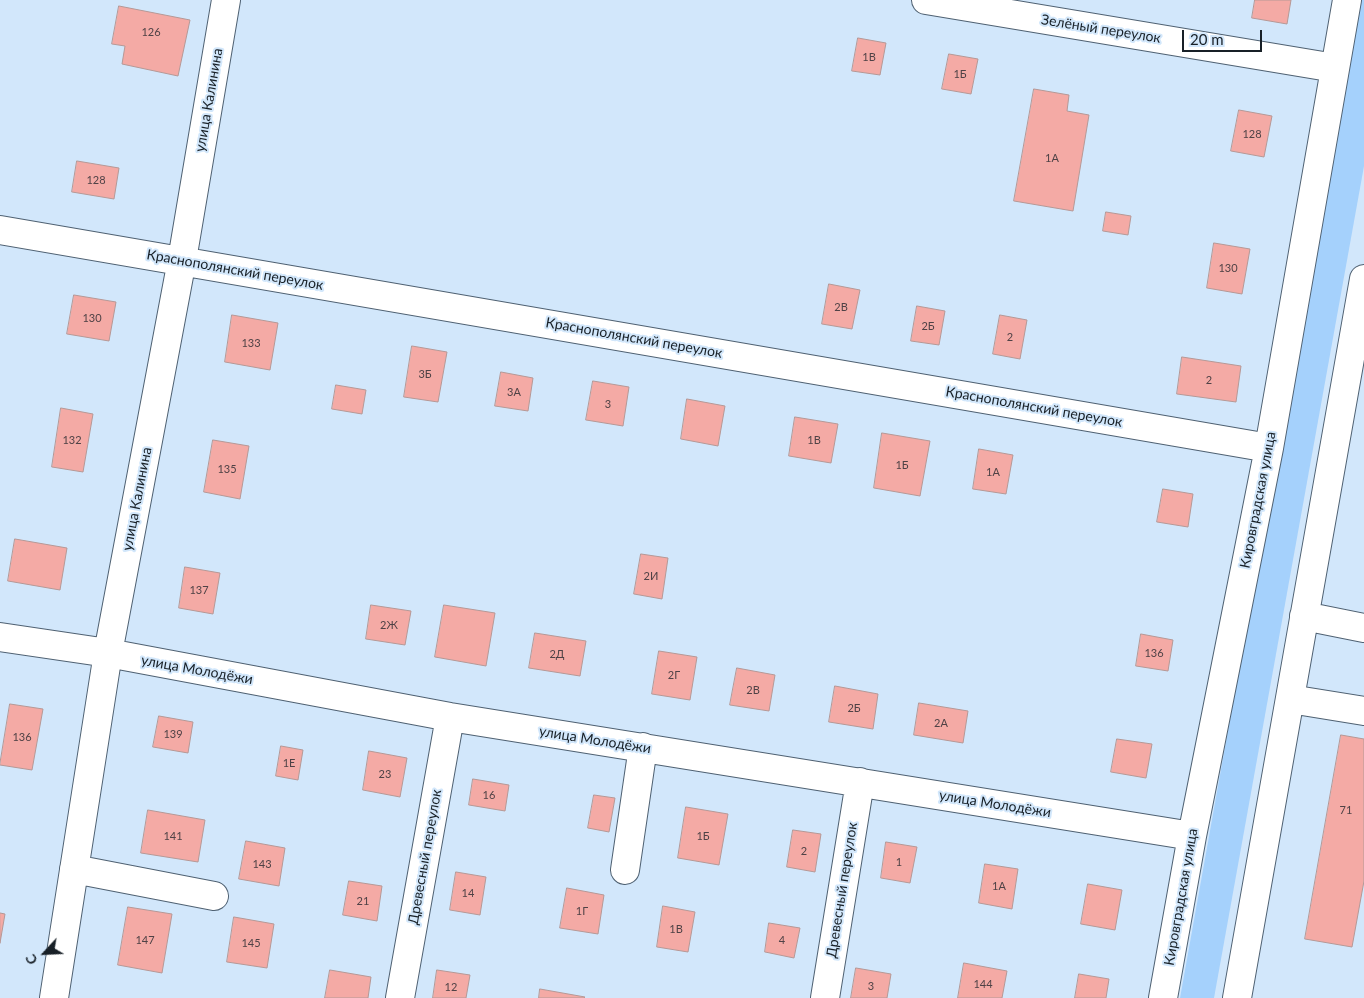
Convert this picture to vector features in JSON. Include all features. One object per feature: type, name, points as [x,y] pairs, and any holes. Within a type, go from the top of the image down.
[{"type":"street","name":"улица Калинина","points":[[54,998],[108,653],[182,260],[226,0]]},
{"type":"street","name":"Зелёный переулок","points":[[926,0],[1335,68]]},
{"type":"street","name":"Кировградская улица","points":[[1163,998],[1192,836],[1269,448],[1347,0]]},
{"type":"street","name":"Краснополянский переулок","points":[[0,230],[1269,448]]},
{"type":"street","points":[[1237,998],[1364,279]]},
{"type":"street","points":[[1304,616],[1364,628]]},
{"type":"street","name":"улица Молодёжи","points":[[0,637],[108,653],[450,717],[1192,836]]},
{"type":"street","points":[[1290,699],[1364,711]]},
{"type":"street","name":"Древесный переулок","points":[[400,998],[450,717]]},
{"type":"street","points":[[625,870],[643,747]]},
{"type":"street","name":"Древесный переулок","points":[[824,998],[860,782]]},
{"type":"street","points":[[74,869],[214,896]]},
{"type":"shaded area","points":[[1359,0],[1364,0],[1364,166],[1214,998],[1180,998]]},
{"type":"building","points":[[1255,0],[1291,0],[1287,24],[1252,18]]},
{"type":"building","points":[[119,6],[190,20],[178,76],[122,64],[125,46],[112,44]]},
{"type":"building","points":[[858,38],[886,43],[880,75],[852,71]]},
{"type":"building","points":[[949,54],[978,59],[971,94],[942,89]]},
{"type":"building","points":[[1034,89],[1069,95],[1067,111],[1089,115],[1073,211],[1014,201]]},
{"type":"building","points":[[1239,110],[1272,116],[1264,157],[1231,151]]},
{"type":"building","points":[[77,161],[119,168],[114,199],[72,192]]},
{"type":"building","points":[[1106,212],[1131,216],[1128,235],[1103,231]]},
{"type":"building","points":[[1214,243],[1250,249],[1242,294],[1207,288]]},
{"type":"building","points":[[829,284],[860,290],[852,329],[822,324]]},
{"type":"building","points":[[74,295],[116,302],[109,341],[67,334]]},
{"type":"building","points":[[917,306],[945,311],[939,345],[911,341]]},
{"type":"building","points":[[232,315],[278,323],[270,370],[225,362]]},
{"type":"building","points":[[1000,315],[1027,320],[1020,359],[993,354]]},
{"type":"building","points":[[412,346],[447,352],[438,402],[404,397]]},
{"type":"building","points":[[1182,357],[1241,366],[1236,402],[1177,394]]},
{"type":"building","points":[[501,372],[533,378],[528,411],[495,406]]},
{"type":"building","points":[[593,381],[629,387],[623,426],[586,420]]},
{"type":"building","points":[[336,385],[366,390],[362,414],[332,409]]},
{"type":"building","points":[[687,399],[725,406],[718,446],[681,439]]},
{"type":"building","points":[[61,408],[93,414],[83,472],[52,467]]},
{"type":"building","points":[[795,417],[838,424],[831,463],[789,456]]},
{"type":"building","points":[[882,433],[930,441],[920,496],[874,488]]},
{"type":"building","points":[[213,440],[249,446],[240,499],[204,492]]},
{"type":"building","points":[[979,449],[1013,455],[1006,494],[973,489]]},
{"type":"building","points":[[1163,489],[1193,494],[1188,527],[1157,522]]},
{"type":"building","points":[[15,539],[67,548],[60,590],[8,581]]},
{"type":"building","points":[[641,554],[668,558],[662,599],[634,594]]},
{"type":"building","points":[[185,567],[220,573],[213,614],[179,608]]},
{"type":"building","points":[[371,605],[411,611],[405,645],[366,639]]},
{"type":"building","points":[[444,605],[495,613],[486,666],[435,657]]},
{"type":"building","points":[[535,633],[586,641],[580,676],[529,668]]},
{"type":"building","points":[[1141,634],[1173,640],[1168,671],[1136,666]]},
{"type":"building","points":[[659,651],[697,657],[690,700],[652,694]]},
{"type":"building","points":[[737,668],[775,675],[769,711],[730,705]]},
{"type":"building","points":[[835,686],[878,694],[873,729],[829,722]]},
{"type":"building","points":[[919,703],[968,711],[963,743],[914,735]]},
{"type":"building","points":[[10,704],[43,709],[32,770],[0,765]]},
{"type":"building","points":[[159,716],[193,722],[188,753],[153,747]]},
{"type":"building","points":[[1341,735],[1364,739],[1364,881],[1352,947],[1305,939]]},
{"type":"building","points":[[1117,739],[1152,744],[1146,778],[1111,772]]},
{"type":"building","points":[[281,746],[303,750],[298,780],[276,776]]},
{"type":"building","points":[[369,751],[407,758],[400,797],[363,790]]},
{"type":"building","points":[[473,779],[509,785],[505,811],[469,805]]},
{"type":"building","points":[[594,795],[615,798],[609,832],[588,828]]},
{"type":"building","points":[[686,807],[728,814],[719,865],[678,858]]},
{"type":"building","points":[[148,810],[205,820],[198,862],[141,853]]},
{"type":"building","points":[[793,830],[821,834],[815,872],[787,867]]},
{"type":"building","points":[[246,841],[285,848],[279,886],[239,879]]},
{"type":"building","points":[[886,842],[917,847],[910,883],[881,878]]},
{"type":"building","points":[[985,864],[1018,869],[1012,909],[979,903]]},
{"type":"building","points":[[456,872],[486,877],[480,915],[450,910]]},
{"type":"building","points":[[349,881],[382,886],[377,921],[343,915]]},
{"type":"building","points":[[1088,884],[1122,890],[1115,930],[1081,924]]},
{"type":"building","points":[[567,888],[604,895],[598,934],[560,928]]},
{"type":"building","points":[[663,906],[695,912],[688,952],[657,947]]},
{"type":"building","points":[[128,907],[172,914],[162,973],[118,965]]},
{"type":"building","points":[[0,913],[5,914],[0,943]]},
{"type":"building","points":[[234,917],[274,924],[267,968],[227,962]]},
{"type":"building","points":[[769,923],[800,928],[794,958],[765,952]]},
{"type":"building","points":[[964,963],[1007,971],[1002,998],[958,998]]},
{"type":"building","points":[[856,968],[891,974],[887,998],[851,998]]},
{"type":"building","points":[[330,970],[371,977],[368,998],[325,998]]},
{"type":"building","points":[[437,970],[470,975],[466,998],[433,998]]},
{"type":"building","points":[[1079,974],[1109,979],[1106,998],[1075,998]]},
{"type":"building","points":[[540,989],[585,997],[539,998]]}]
